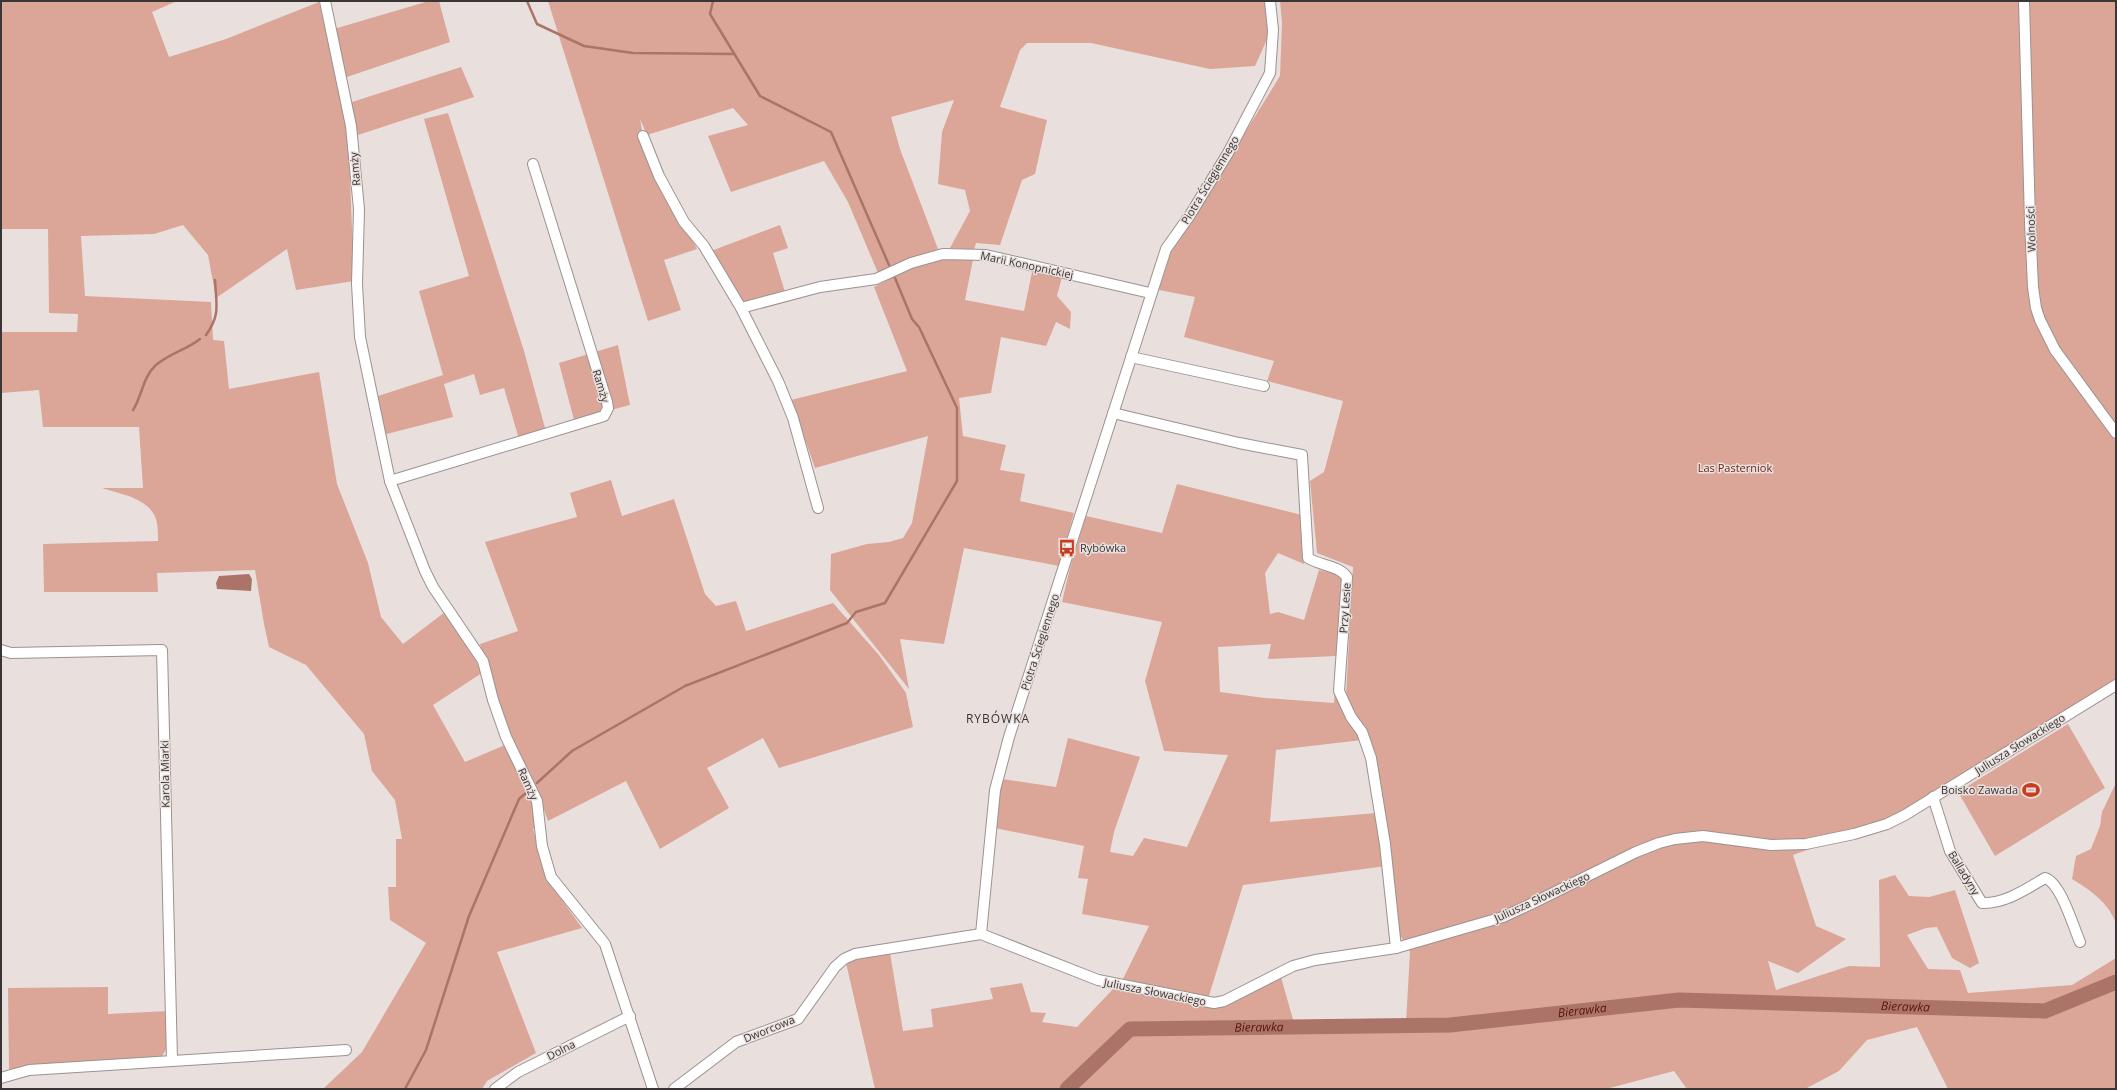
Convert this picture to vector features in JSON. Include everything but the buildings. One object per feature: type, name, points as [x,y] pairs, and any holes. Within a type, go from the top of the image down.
[{"type":"street","name":"Ramży","points":[[325,1],[351,126],[359,209],[357,284],[360,337],[390,481],[425,571],[433,587],[483,661],[493,700],[506,737],[537,801],[542,846],[551,877],[605,944],[653,1089]]},
{"type":"street","name":"Piotra Ściegiennego","points":[[981,934],[995,790],[1001,764],[1113,414],[1150,293],[1166,249],[1193,210],[1228,153],[1270,73],[1273,30],[1270,1]]},
{"type":"street","name":"Wolności","points":[[2024,1],[2030,221],[2033,287],[2036,308],[2040,320],[2055,350],[2116,433]]},
{"type":"street","points":[[643,136],[659,176],[684,222],[704,246],[741,308],[778,381],[793,418],[818,508]]},
{"type":"street","name":"Ramży","points":[[390,481],[604,416],[608,408],[533,164]]},
{"type":"street","name":"Marii Konopnickiej","points":[[741,308],[820,287],[876,279],[911,263],[943,254],[964,253],[986,255],[1150,293]]},
{"type":"street","points":[[1131,357],[1264,386]]},
{"type":"street","name":"Przy Lesie","points":[[1113,414],[1239,443],[1302,455],[1308,558],[1317,564],[1342,570],[1347,577],[1340,691],[1351,717],[1362,732],[1371,758],[1385,844],[1396,948]]},
{"type":"street","name":"Karola Miarki","points":[[1,650],[11,653],[162,650],[172,1060]]},
{"type":"street","name":"Juliusza Słowackiego","points":[[898,946],[981,934],[1098,980],[1214,1003],[1227,999],[1293,966],[1315,960],[1396,948],[1502,917],[1533,904],[1636,852],[1675,838],[1703,836],[1771,845],[1806,844],[1854,834],[1887,824],[1933,798],[2116,685]]},
{"type":"street","name":"Balladyny","points":[[1933,798],[1950,851],[1982,903],[1993,903],[2006,899],[2045,878],[2050,880],[2057,889],[2080,942]]},
{"type":"street","name":"Dworcowa","points":[[674,1089],[736,1042],[798,1019],[835,967],[844,959],[868,951],[898,946]]},
{"type":"street","name":"Dolna","points":[[495,1089],[518,1072],[630,1016]]},
{"type":"street","points":[[1,1078],[29,1070],[346,1050]]},
{"type":"green space","points":[[1,1],[177,1],[152,12],[169,57],[226,39],[319,2],[348,126],[354,281],[296,290],[287,249],[216,298],[208,255],[183,225],[154,234],[81,236],[85,296],[211,302],[213,340],[224,341],[229,389],[319,372],[337,484],[368,563],[381,617],[403,644],[445,612],[469,647],[482,673],[433,705],[465,762],[505,745],[532,799],[537,826],[533,829],[549,882],[582,928],[497,952],[536,1053],[487,1081],[482,1089],[323,1089],[362,1052],[426,943],[390,920],[388,887],[396,887],[396,839],[402,839],[395,800],[372,771],[364,734],[306,665],[269,647],[255,570],[157,573],[158,592],[44,592],[43,544],[158,541],[158,530],[156,519],[147,506],[133,498],[102,488],[143,488],[139,427],[43,427],[39,390],[1,393],[1,332],[77,332],[78,314],[49,313],[48,229],[1,229]]},
{"type":"green space","points":[[429,1],[439,1],[450,42],[344,78],[334,29]]},
{"type":"green space","points":[[548,1],[1268,1],[1273,26],[1255,66],[1210,69],[1091,43],[1027,43],[1020,50],[1000,107],[1047,120],[1035,174],[1022,180],[1000,245],[976,243],[974,250],[950,248],[970,211],[965,190],[938,184],[942,132],[954,100],[891,117],[900,149],[938,249],[878,273],[848,202],[824,161],[731,192],[708,136],[748,125],[733,108],[647,135],[640,119],[646,152],[697,249],[664,260],[681,310],[648,321]]},
{"type":"green space","name":"Las Pasterniok","points":[[1280,1],[2116,1],[2116,682],[1890,820],[1793,855],[1816,926],[1846,939],[1798,973],[1768,961],[1776,990],[1849,966],[1880,967],[1879,880],[1895,875],[1909,896],[1929,897],[1955,890],[1979,963],[1970,968],[1952,958],[1937,927],[1926,928],[1907,935],[1928,969],[1960,970],[1968,993],[2072,985],[2116,958],[2116,1089],[1948,1089],[1917,1027],[1867,1040],[1839,1071],[1805,1089],[1687,1089],[1674,1071],[1606,1089],[875,1089],[846,963],[863,957],[890,953],[903,1031],[933,1027],[931,1009],[993,999],[990,988],[1022,983],[1031,1012],[1046,1013],[1042,1022],[1077,1027],[1114,988],[1213,1008],[1281,977],[1294,1023],[1128,1026],[1088,1061],[1106,1060],[1131,1034],[1485,1024],[1553,1019],[1531,1014],[1406,1023],[1410,952],[1396,928],[1367,734],[1346,695],[1353,567],[1317,553],[1310,481],[1324,472],[1343,401],[1267,381],[1274,361],[1184,337],[1195,297],[1159,290],[1171,252],[1280,76],[1282,23]]},
{"type":"green space","points":[[461,67],[474,97],[355,136],[349,103]]},
{"type":"green space","points":[[448,113],[524,351],[545,428],[519,439],[504,388],[480,395],[474,374],[444,384],[453,417],[383,435],[375,397],[443,375],[419,291],[469,276],[424,119]]},
{"type":"green space","points":[[780,225],[788,248],[773,253],[785,292],[743,302],[711,251]]},
{"type":"green space","points":[[945,259],[973,259],[965,300],[1024,311],[1032,272],[1062,277],[1057,296],[1071,312],[1070,329],[1056,322],[1046,346],[1001,337],[991,393],[959,398],[963,436],[1006,445],[1000,470],[1025,474],[1020,501],[1074,513],[1059,566],[964,548],[944,644],[900,639],[909,689],[830,590],[831,554],[867,544],[889,542],[903,538],[912,523],[928,436],[815,468],[791,400],[907,371],[874,287],[912,268]]},
{"type":"green space","points":[[618,345],[630,405],[574,420],[559,363]]},
{"type":"green space","points":[[611,480],[622,516],[674,499],[705,594],[716,606],[736,601],[746,631],[833,603],[879,655],[906,693],[913,727],[779,768],[763,738],[707,768],[729,808],[660,849],[626,781],[548,821],[539,796],[508,734],[480,644],[518,631],[485,542],[577,517],[570,493]]},
{"type":"green space","points":[[1177,484],[1302,515],[1304,564],[1278,553],[1265,573],[1270,614],[1278,612],[1304,620],[1319,570],[1332,573],[1341,578],[1344,591],[1336,656],[1268,659],[1271,644],[1218,647],[1220,692],[1265,698],[1334,703],[1335,689],[1362,740],[1276,750],[1270,822],[1377,813],[1386,866],[1243,885],[1208,999],[1123,979],[1149,926],[1082,914],[1088,879],[1078,878],[1084,846],[995,828],[1002,779],[1056,787],[1068,738],[1140,757],[1114,832],[1110,852],[1133,856],[1144,838],[1187,847],[1228,755],[1164,751],[1145,681],[1162,622],[1062,602],[1070,568],[1086,516],[1162,533]]},
{"type":"green space","name":"Boisko Zawada","points":[[2068,724],[2105,788],[1995,856],[1958,792]]},
{"type":"green space","points":[[2116,783],[2116,923],[2113,916],[2098,897],[2072,879],[2076,856],[2091,849],[2100,826],[2102,812]]},
{"type":"green space","points":[[108,987],[108,1014],[168,1011],[168,1042],[160,1059],[9,1069],[8,988]]},
{"type":"shaded area","points":[[249,574],[252,579],[251,591],[217,589],[216,583],[219,576]]},
{"type":"waterway","points":[[527,1],[537,24],[584,46],[633,53],[734,54]]},
{"type":"waterway","points":[[713,1],[710,14],[760,96],[831,132],[889,265]]},
{"type":"waterway","points":[[537,783],[572,751],[685,686],[847,623],[856,612],[885,603],[957,481],[957,408],[919,327],[912,319],[895,278]]},
{"type":"waterway","points":[[206,335],[211,328],[216,315],[217,302],[215,280]]},
{"type":"waterway","points":[[133,410],[151,370],[166,358],[200,339]]},
{"type":"waterway","points":[[405,1089],[426,1050],[469,916],[519,799],[526,793]]},
{"type":"waterway","name":"Bierawka","points":[[1067,1089],[1130,1029],[1450,1025],[1679,1000],[2045,1011],[2116,982]]},
{"type":"place","name":"Rybówka","points":[[1067,548]]},
{"type":"place","name":"Boisko Zawada","points":[[2031,790]]},
{"type":"district","name":"RYBÓWKA","points":[[998,719]]}]
